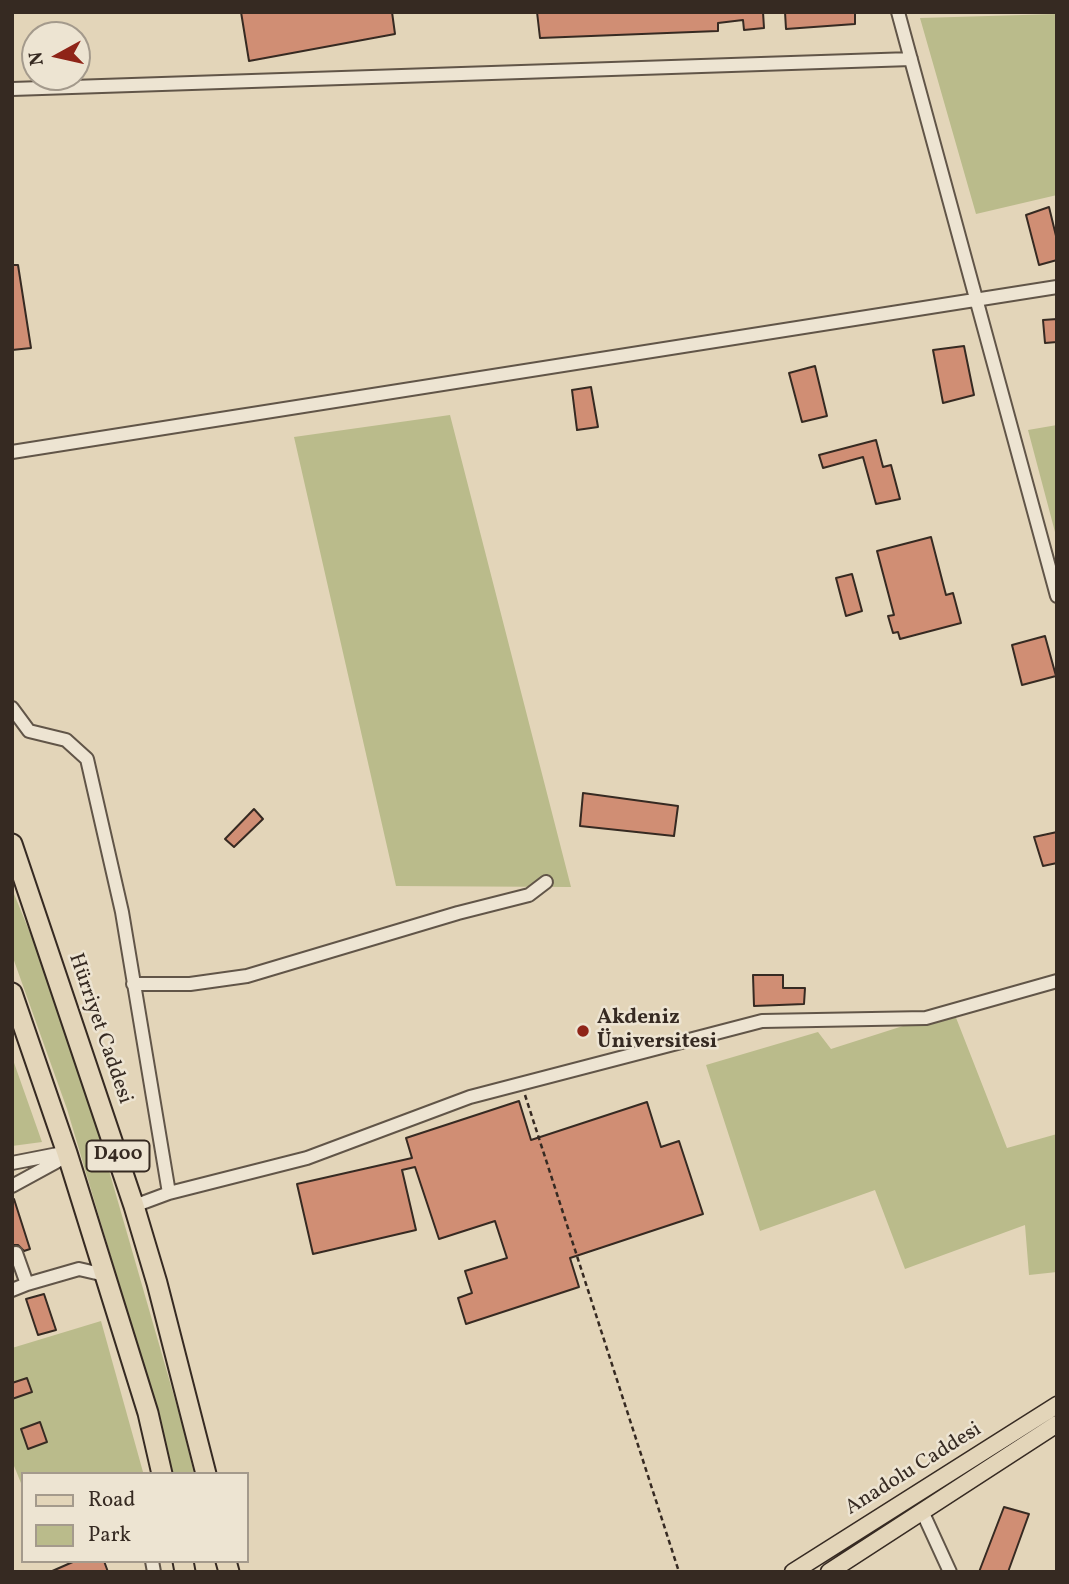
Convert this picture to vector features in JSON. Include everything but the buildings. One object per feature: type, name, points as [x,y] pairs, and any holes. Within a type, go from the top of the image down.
[{"type":"highway","name":"Hürriyet Caddesi","points":[[12,844],[134,1206],[157,1283],[205,1472]]},
{"type":"highway","points":[[12,993],[67,1153],[148,1413],[162,1472]]},
{"type":"main road","name":"Anadolu Caddesi","points":[[793,1572],[1057,1405]]},
{"type":"main road","name":"Anadolu Caddesi","points":[[828,1572],[1057,1424]]},
{"type":"street","points":[[898,12],[1057,596]]},
{"type":"street","points":[[12,89],[911,59]]},
{"type":"street","points":[[12,452],[1057,286]]},
{"type":"street","points":[[12,708],[29,731],[66,740],[87,759],[122,912],[169,1193]]},
{"type":"street","points":[[133,984],[190,984],[247,976],[458,913],[521,898],[537,891],[546,882]]},
{"type":"street","points":[[134,1206],[169,1193],[307,1158],[470,1097],[762,1021],[926,1018],[1057,981]]},
{"type":"street","points":[[12,1163],[67,1153]]},
{"type":"street","points":[[12,1186],[67,1153]]},
{"type":"street","points":[[16,1253],[27,1284]]},
{"type":"street","points":[[12,1290],[79,1269],[105,1275]]},
{"type":"street","points":[[922,1511],[950,1572]]},
{"type":"path","points":[[521,1084],[679,1572]]},
{"type":"green space","points":[[1057,14],[1057,195],[976,214],[920,18]]},
{"type":"green space","points":[[450,415],[571,887],[396,886],[294,437]]},
{"type":"green space","points":[[1057,425],[1057,532],[1055,532],[1028,430]]},
{"type":"green space","points":[[12,889],[51,984],[91,1108],[194,1472],[171,1472],[148,1381],[67,1109],[12,955]]},
{"type":"green space","points":[[953,1010],[1007,1148],[1057,1134],[1057,1272],[1029,1275],[1025,1225],[905,1269],[875,1190],[760,1231],[706,1065],[818,1032],[831,1049]]},
{"type":"green space","points":[[12,1057],[42,1142],[12,1146]]},
{"type":"green space","points":[[101,1321],[143,1472],[21,1472],[21,1483],[12,1461],[12,1348]]},
{"type":"place","name":"Akdeniz Üniversitesi","points":[[583,1031]]}]
